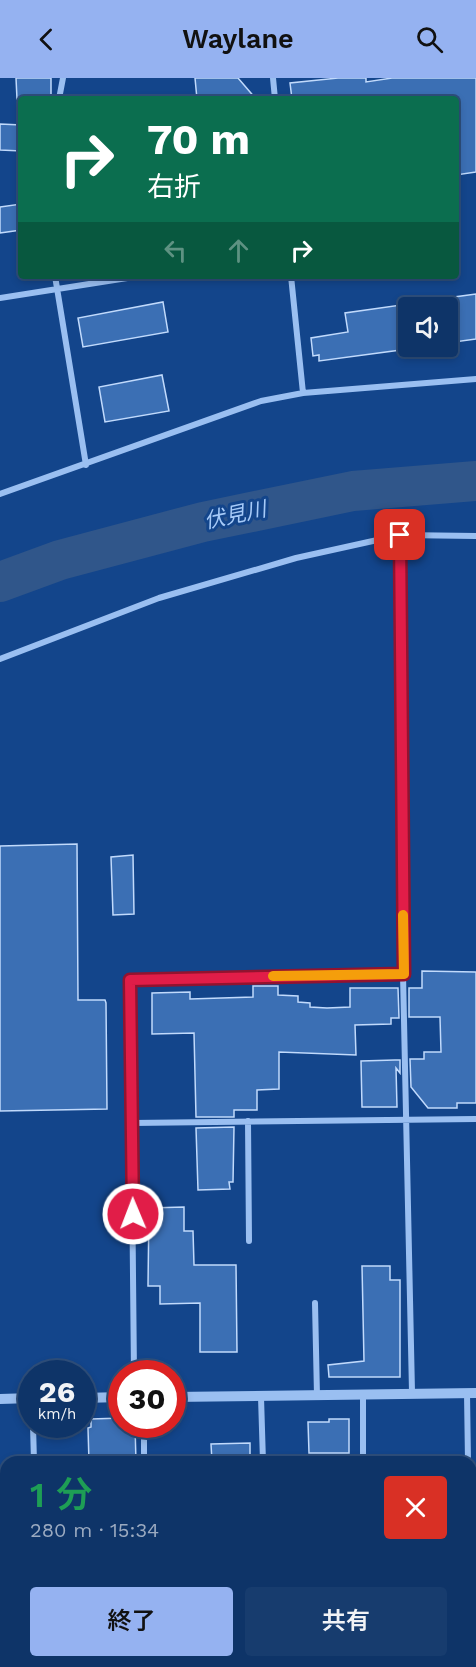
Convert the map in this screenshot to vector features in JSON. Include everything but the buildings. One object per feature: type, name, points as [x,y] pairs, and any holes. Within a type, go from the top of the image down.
[{"type":"street","points":[[60,96],[63,78]]},
{"type":"street","points":[[273,78],[275,96]]},
{"type":"street","points":[[55,279],[86,465]]},
{"type":"street","points":[[0,298],[122,279]]},
{"type":"street","points":[[291,279],[303,393]]},
{"type":"street","points":[[0,494],[261,401],[303,393],[476,379]]},
{"type":"street","points":[[400,535],[404,974],[412,1392]]},
{"type":"street","points":[[0,659],[159,598],[296,558],[400,535],[476,536]]},
{"type":"street","points":[[135,1360],[130,980],[404,974]]},
{"type":"street","points":[[132,1123],[476,1119]]},
{"type":"street","points":[[248,1121],[249,1241]]},
{"type":"street","points":[[315,1303],[316,1397]]},
{"type":"street","points":[[186,1397],[363,1396],[412,1392],[472,1393],[468,1456]]},
{"type":"street","points":[[363,1396],[363,1456]]},
{"type":"street","points":[[261,1397],[263,1456]]},
{"type":"street","points":[[0,1399],[18,1398]]},
{"type":"street","points":[[33,1438],[33,1456]]},
{"type":"street","points":[[144,1438],[144,1456]]},
{"type":"waterway","name":"伏見川","points":[[0,582],[60,560],[203,522],[353,491],[476,481]]},
{"type":"slow traffic","points":[[273,976],[404,974],[403,915]]},
{"type":"route","points":[[133,1214],[130,980],[404,974],[400,535]]}]
